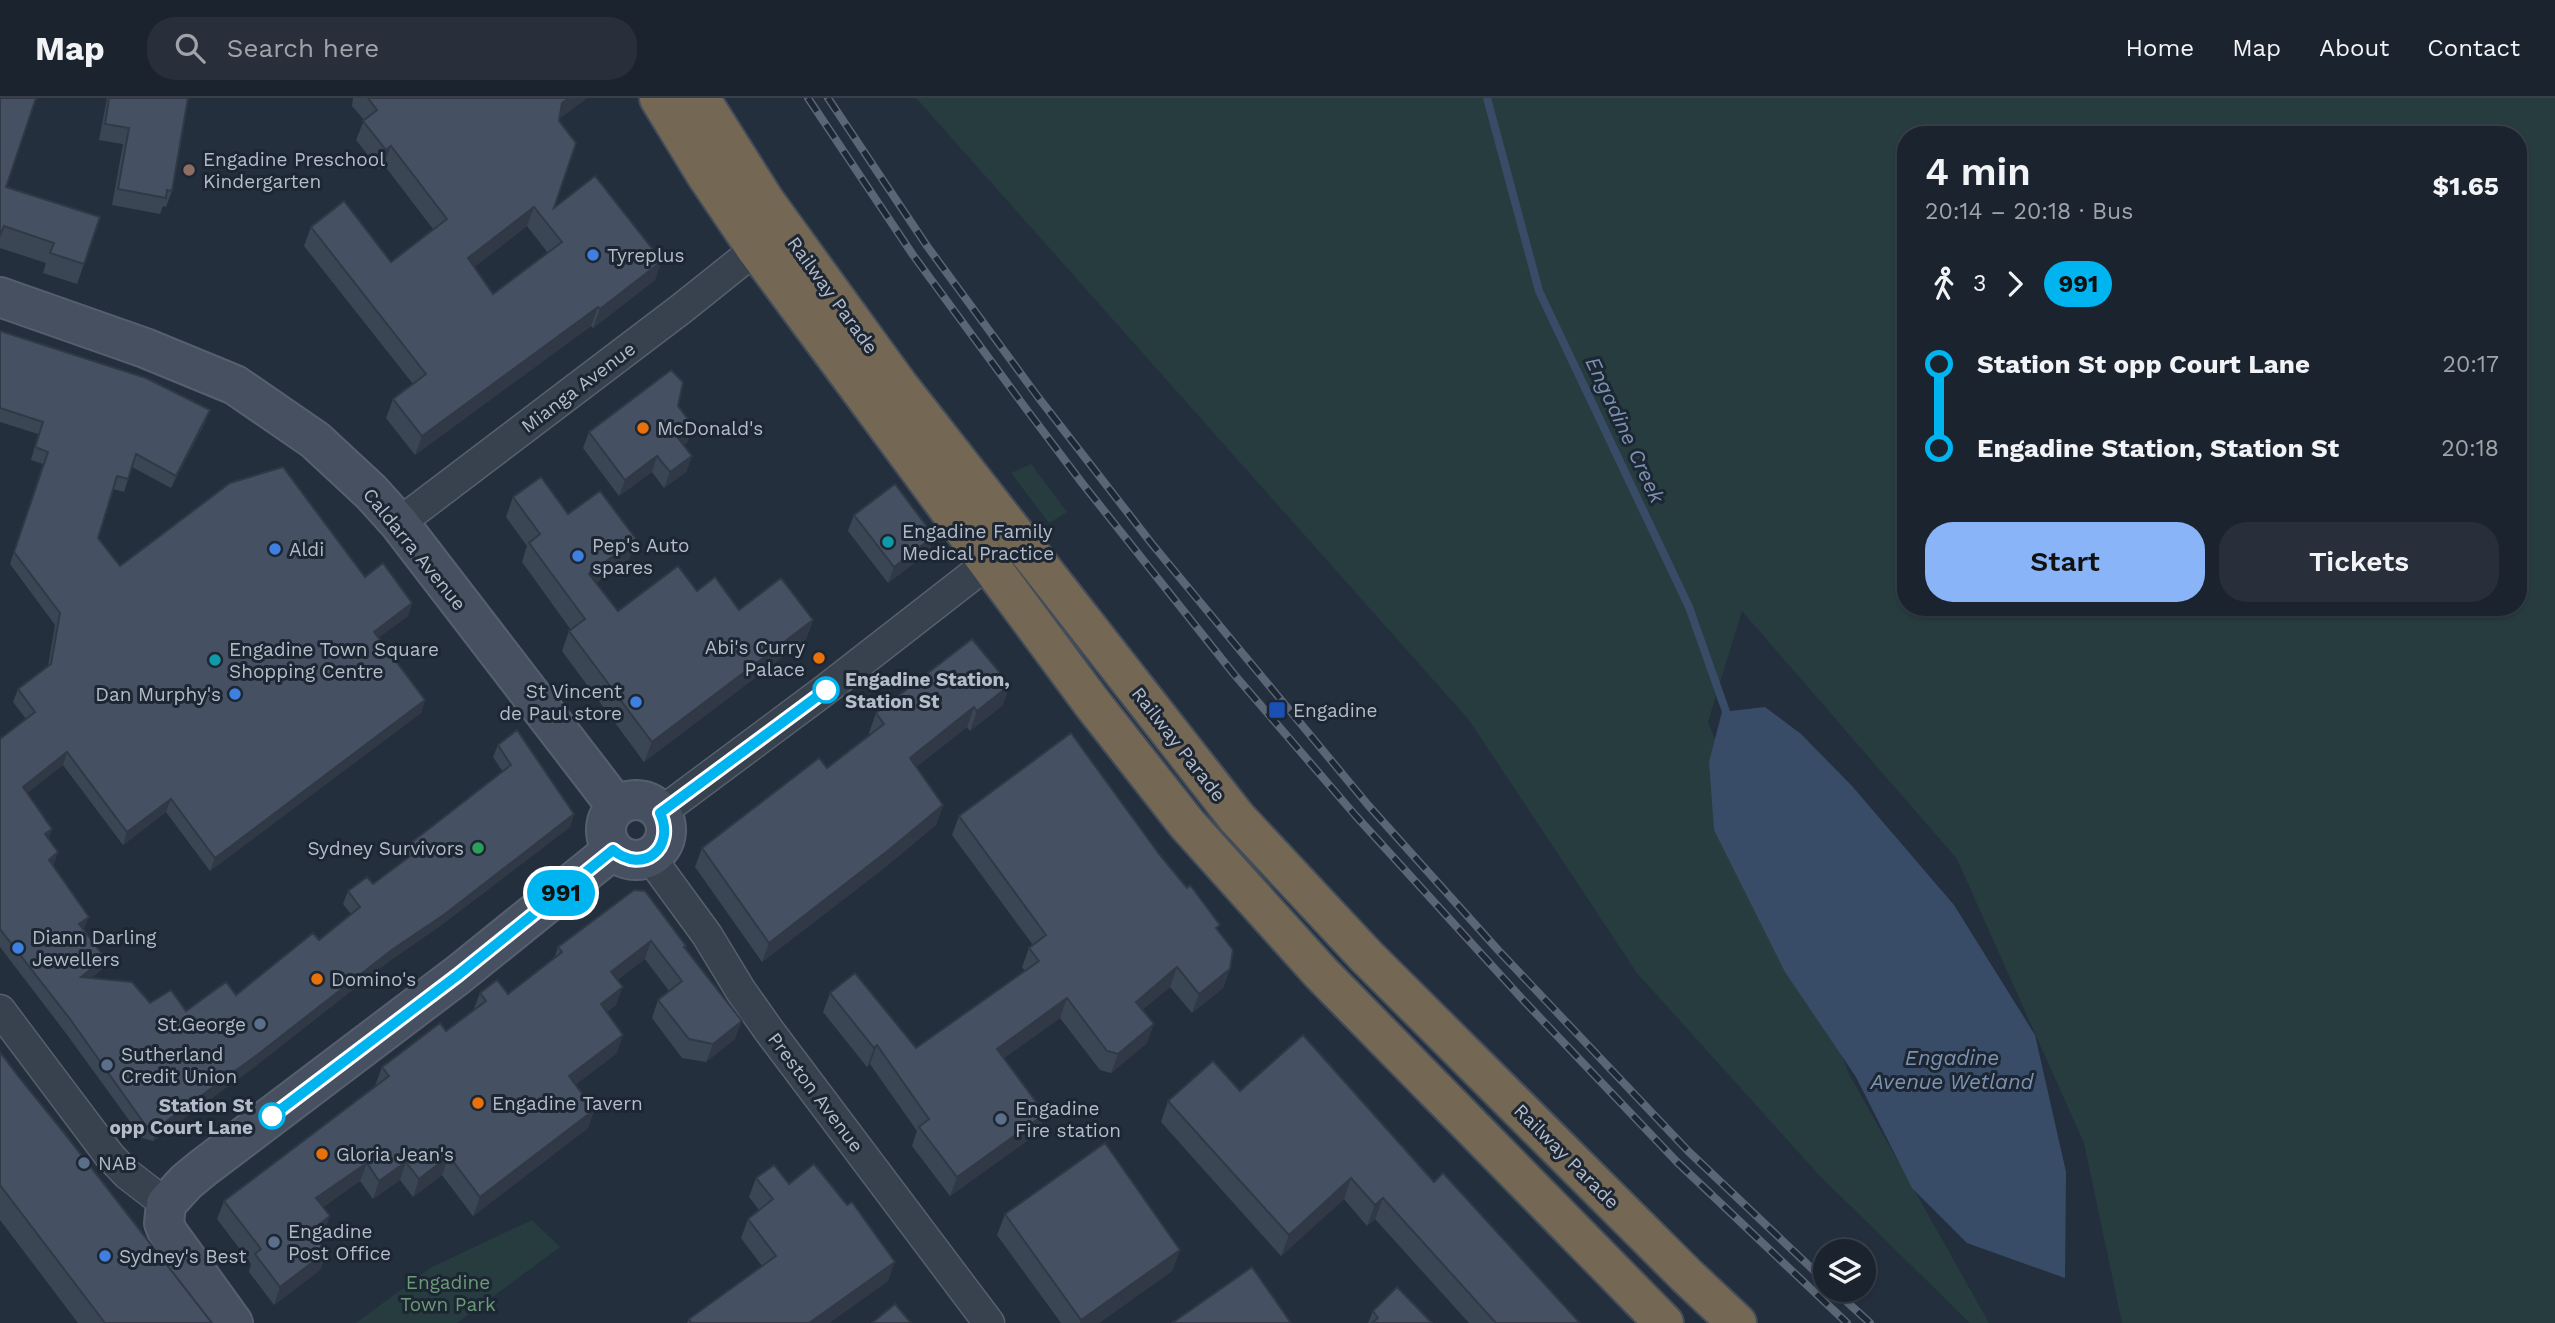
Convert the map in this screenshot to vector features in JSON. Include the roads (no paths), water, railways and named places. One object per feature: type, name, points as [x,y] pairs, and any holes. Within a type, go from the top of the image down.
[{"type":"highway","name":"Railway Parade","points":[[659,98],[756,249],[1092,703],[1187,824],[1321,974],[1664,1323]]},
{"type":"highway","name":"Railway Parade","points":[[700,98],[765,201],[899,386],[1237,818],[1366,956],[1737,1323]]},
{"type":"street","name":"Mianga Avenue","points":[[399,523],[756,249]]},
{"type":"street","name":"Caldarra Avenue","points":[[0,297],[145,348],[235,385],[315,440],[371,492],[399,523],[617,807]]},
{"type":"street","points":[[660,813],[825,691],[988,563]]},
{"type":"street","points":[[635,800],[645,802],[660,813],[665,823],[663,843],[658,851],[650,857],[630,860],[613,850],[606,832],[606,823],[617,807],[635,800]]},
{"type":"street","points":[[233,1323],[168,1233],[164,1223],[166,1204],[203,1168],[458,975],[613,850]]},
{"type":"street","name":"Preston Avenue","points":[[650,857],[707,935],[770,1032],[989,1323]]},
{"type":"street","points":[[0,1010],[109,1155],[127,1174],[166,1204]]},
{"type":"water","name":"Engadine Avenue Wetland","points":[[1765,707],[1801,734],[1852,786],[1954,905],[2035,1035],[2066,1172],[2065,1278],[1967,1243],[1912,1188],[1856,1077],[1785,972],[1714,830],[1709,762],[1722,712]]},
{"type":"waterway","name":"Engadine Creek","points":[[1487,98],[1539,291],[1689,607],[1729,720]]},
{"type":"railway","points":[[808,98],[913,255],[1024,406],[1233,673],[1355,815],[1525,1002],[1677,1162],[1847,1323]]},
{"type":"railway","points":[[828,98],[927,246],[1038,397],[1152,544],[1368,805],[1498,950],[1688,1151],[1813,1270]]},
{"type":"railway","points":[[1847,1302],[1870,1323]]},
{"type":"place","name":"Engadine Preschool Kindergarten","points":[[189,170]]},
{"type":"place","name":"Tyreplus","points":[[593,255]]},
{"type":"place","name":"McDonald's","points":[[643,428]]},
{"type":"place","name":"Engadine Family Medical Practice","points":[[888,542]]},
{"type":"place","name":"Aldi","points":[[275,549]]},
{"type":"place","name":"Pep's Auto spares","points":[[578,556]]},
{"type":"place","name":"Abi's Curry Palace","points":[[819,658]]},
{"type":"place","name":"Engadine Town Square Shopping Centre","points":[[215,660]]},
{"type":"place","name":"Engadine Station, Station St","points":[[826,690]]},
{"type":"place","name":"Dan Murphy's","points":[[235,694]]},
{"type":"place","name":"St Vincent de Paul store","points":[[636,702]]},
{"type":"place","name":"Engadine","points":[[1277,710]]},
{"type":"place","name":"Sydney Survivors","points":[[478,848]]},
{"type":"place","name":"Diann Darling Jewellers","points":[[18,948]]},
{"type":"place","name":"Domino's","points":[[317,979]]},
{"type":"place","name":"St.George","points":[[260,1024]]},
{"type":"place","name":"Sutherland Credit Union","points":[[107,1065]]},
{"type":"place","name":"Engadine Tavern","points":[[478,1103]]},
{"type":"place","name":"Station St opp Court Lane","points":[[272,1116]]},
{"type":"place","name":"Engadine Fire station","points":[[1001,1119]]},
{"type":"place","name":"Gloria Jean's","points":[[322,1154]]},
{"type":"place","name":"NAB","points":[[84,1163]]},
{"type":"place","name":"Engadine Post Office","points":[[274,1242]]},
{"type":"place","name":"Sydney's Best","points":[[105,1256]]},
{"type":"park label","name":"Engadine Town Park","points":[[448,1293]]}]
